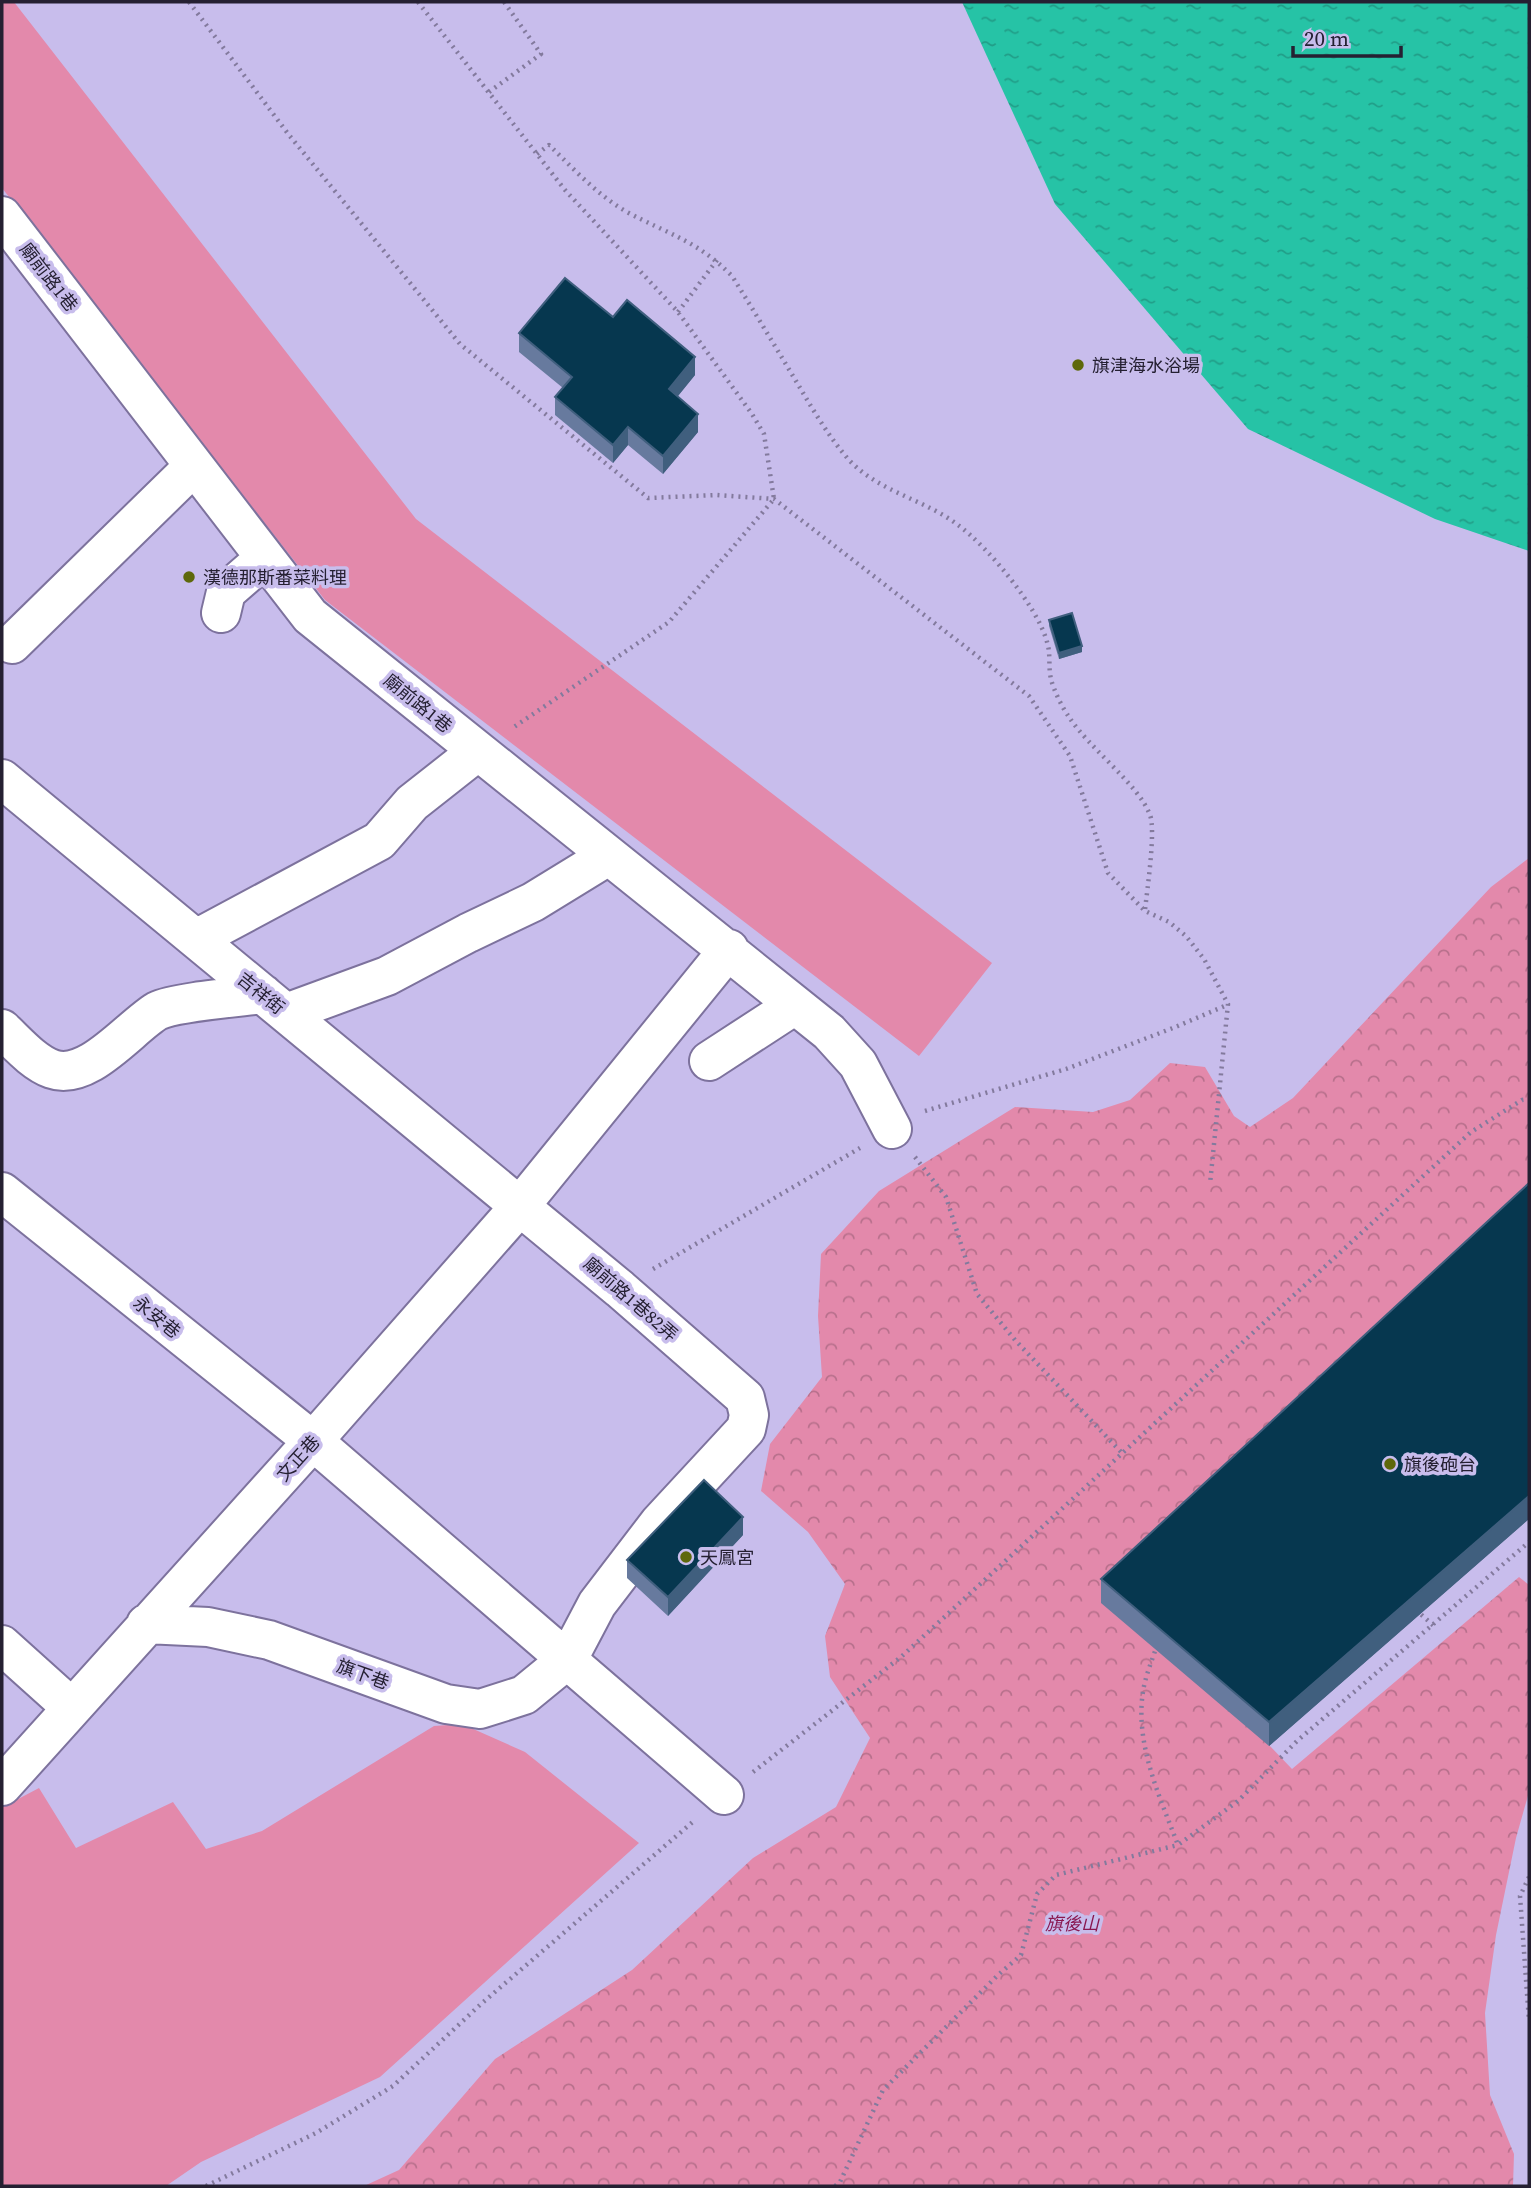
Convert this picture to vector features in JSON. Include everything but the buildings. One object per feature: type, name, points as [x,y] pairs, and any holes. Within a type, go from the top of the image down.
[{"type":"street","name":"廟前路1巷","points":[[2,216],[310,617],[608,856],[729,949],[829,1032],[858,1064],[892,1129]]},
{"type":"street","points":[[12,644],[194,466]]},
{"type":"street","points":[[221,612],[226,592],[265,558]]},
{"type":"street","points":[[196,940],[379,841],[412,803],[478,751]]},
{"type":"street","name":"吉祥街","points":[[2,779],[520,1206]]},
{"type":"street","points":[[2,1029],[37,1060],[54,1070],[73,1069],[92,1062],[159,1010],[275,1004],[387,975],[533,902],[608,856]]},
{"type":"street","points":[[520,1206],[729,949]]},
{"type":"street","points":[[709,1061],[795,1004]]},
{"type":"street","name":"永安巷","points":[[2,1192],[313,1441]]},
{"type":"street","name":"廟前路1巷82弄","points":[[520,1206],[745,1398],[749,1415],[746,1429],[659,1523],[597,1604],[568,1659]]},
{"type":"street","name":"文正巷","points":[[2,1786],[313,1441],[520,1206]]},
{"type":"street","points":[[313,1441],[724,1795]]},
{"type":"street","name":"旗下巷","points":[[146,1625],[208,1627],[269,1640],[446,1704],[480,1709],[524,1695],[568,1659]]},
{"type":"street","points":[[2,1645],[72,1708]]},
{"type":"path","points":[[189,2],[289,135],[460,344],[648,498],[717,495],[774,499],[1029,696],[1070,756],[1108,873],[1145,911],[1169,922],[1186,936],[1204,958],[1227,1004],[1210,1184]]},
{"type":"path","points":[[418,2],[565,190],[678,312],[752,414],[764,434],[774,499],[669,622],[478,751]]},
{"type":"path","points":[[489,92],[541,54],[505,2]]},
{"type":"path","points":[[537,154],[549,145],[614,203],[692,243],[717,260],[732,276],[818,419],[850,461],[886,488],[929,507],[958,524],[987,552],[1028,605],[1047,642],[1051,680],[1068,716],[1138,795],[1151,816],[1145,911]]},
{"type":"path","points":[[678,312],[717,260]]},
{"type":"path","points":[[620,1289],[930,1108],[1066,1069],[1227,1004]]},
{"type":"path","points":[[206,2186],[316,2133],[393,2086],[481,2004],[724,1795],[901,1657],[1471,1132],[1522,1100],[1529,1099]]},
{"type":"path","points":[[892,1129],[946,1197],[977,1294],[1015,1340],[1122,1453]]},
{"type":"path","points":[[835,2186],[840,2182],[883,2090],[1021,1955],[1037,1894],[1056,1875],[1178,1845],[1238,1801],[1297,1741],[1529,1542]]},
{"type":"path","points":[[1410,1604],[1434,1626]]},
{"type":"path","points":[[1157,1644],[1144,1686],[1140,1722],[1147,1755],[1178,1845]]},
{"type":"path","points":[[1529,1877],[1520,1896],[1529,2021]]},
{"type":"green space","points":[[2,2],[14,2],[416,519],[992,963],[919,1056],[325,600],[2,188]]},
{"type":"green space","name":"旗後山","points":[[1529,858],[1529,1207],[1102,1603],[1269,1745],[1292,1769],[1519,1577],[1529,1585],[1529,1792],[1516,1838],[1496,1935],[1485,2013],[1490,2095],[1514,2154],[1513,2186],[364,2186],[399,2170],[495,2059],[632,1970],[753,1858],[836,1807],[870,1738],[830,1677],[825,1636],[845,1584],[808,1532],[761,1491],[770,1444],[822,1377],[818,1316],[821,1254],[879,1191],[1015,1107],[1093,1112],[1130,1100],[1170,1063],[1205,1067],[1234,1116],[1250,1127],[1293,1098],[1491,887]]},
{"type":"green space","points":[[462,1724],[525,1752],[639,1843],[380,2077],[201,2162],[166,2186],[2,2186],[3,1807],[39,1788],[76,1848],[173,1802],[206,1849],[262,1831],[434,1726]]},
{"type":"water","points":[[962,2],[1529,2],[1529,551],[1435,519],[1248,429],[1055,204]]},
{"type":"place","name":"旗津海水浴場","points":[[1078,365]]},
{"type":"place","name":"漢德那斯番菜料理","points":[[189,577]]},
{"type":"place","name":"旗後砲台","points":[[1390,1464]]},
{"type":"place","name":"天鳳宮","points":[[686,1557]]}]
